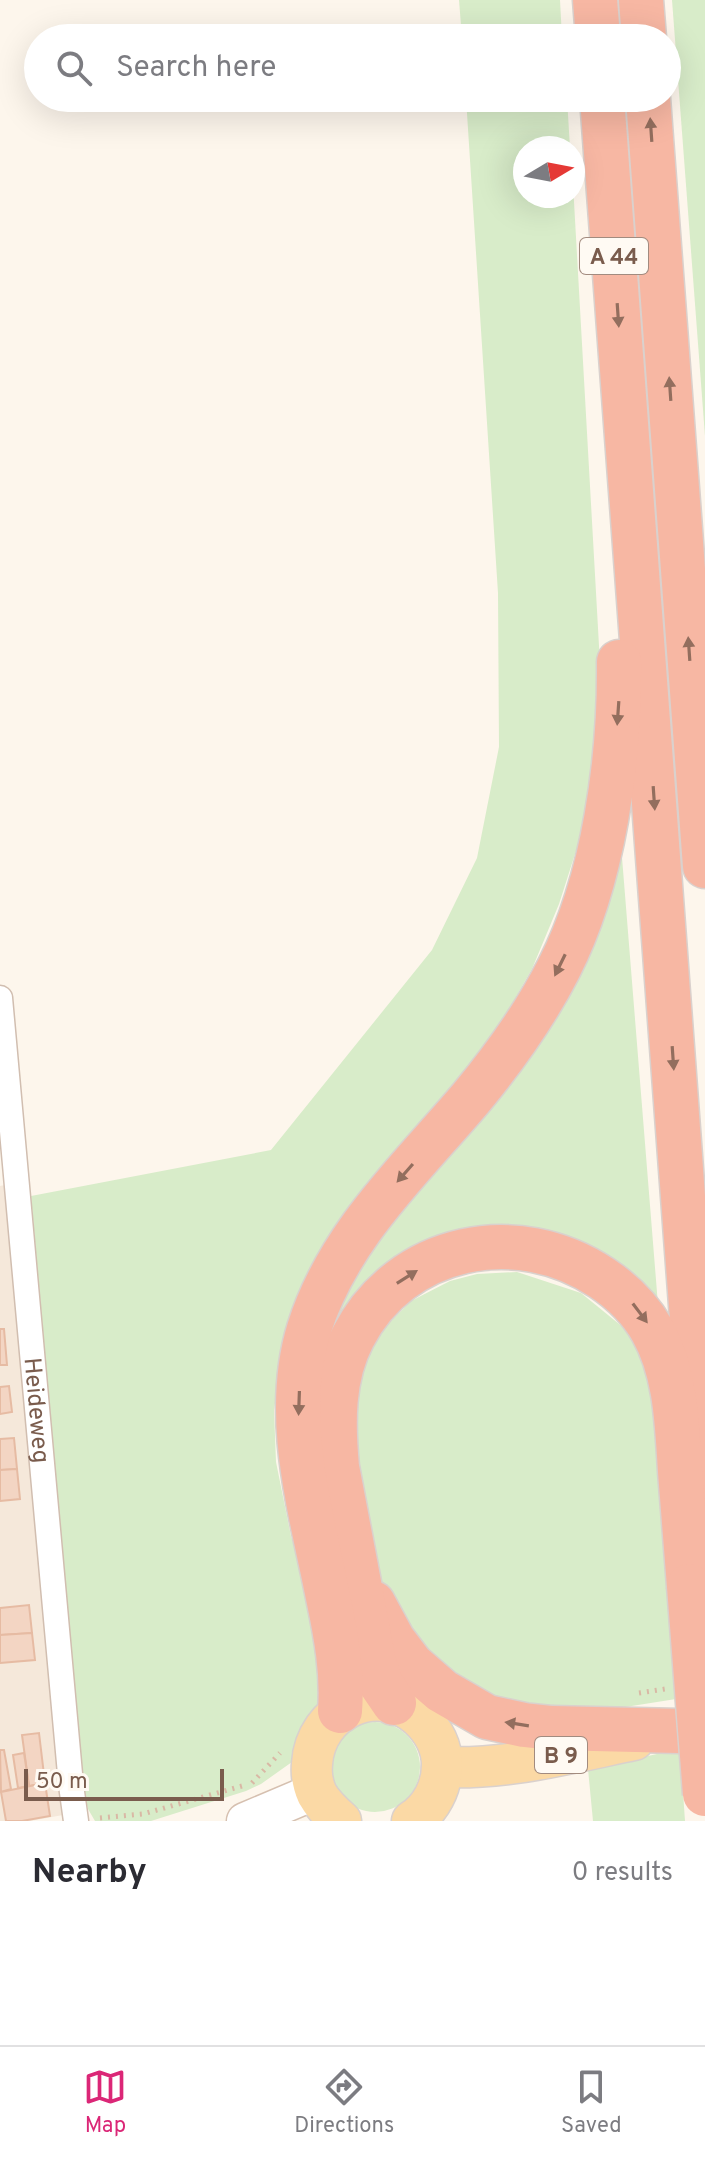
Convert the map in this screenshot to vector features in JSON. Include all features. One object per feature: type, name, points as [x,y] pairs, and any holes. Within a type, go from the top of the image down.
[{"type":"highway","points":[[595,0],[597,24]]},
{"type":"highway","points":[[641,0],[643,24]]},
{"type":"highway","name":"A 44","points":[[603,112],[705,1495]]},
{"type":"highway","name":"A 44","points":[[649,112],[705,866]]},
{"type":"highway","points":[[340,1711],[337,1642],[301,1455],[298,1407],[304,1347],[321,1297],[342,1257],[381,1201],[515,1042],[560,966],[582,912],[593,877],[608,805],[617,720],[619,660],[610,484],[626,413]]},
{"type":"highway","points":[[394,1703],[381,1684],[374,1662],[335,1451],[335,1403],[349,1346],[367,1314],[395,1284],[444,1257],[486,1248],[540,1250],[562,1256],[583,1265],[618,1290],[645,1319],[657,1340],[669,1378],[676,1420],[705,1794]]},
{"type":"highway","points":[[345,1517],[362,1574],[393,1640],[426,1679],[458,1702],[487,1717],[524,1725],[692,1728]]},
{"type":"main road","points":[[341,1821],[327,1809],[316,1791],[311,1772],[313,1753],[319,1735],[340,1711],[377,1700],[412,1711],[434,1732],[441,1755],[441,1782],[433,1801],[412,1821]]},
{"type":"main road","name":"B 9","points":[[442,1767],[509,1765],[692,1728]]},
{"type":"main road","points":[[245,1821],[316,1791]]},
{"type":"street","name":"Heideweg","points":[[0,998],[76,1821]]},
{"type":"shaded area","points":[[5,1185],[63,1815],[30,1821],[0,1821],[0,1186]]},
{"type":"green space","points":[[459,0],[560,0],[561,24],[461,24]]},
{"type":"green space","points":[[672,0],[705,0],[705,436],[680,112],[681,24],[674,24]]},
{"type":"green space","points":[[467,112],[568,112],[569,136],[513,136],[513,208],[574,208],[602,699],[593,798],[559,904],[532,969],[464,1077],[362,1190],[340,1220],[282,1356],[274,1410],[276,1462],[291,1536],[313,1603],[325,1704],[299,1757],[261,1784],[151,1821],[95,1821],[84,1792],[31,1196],[271,1150],[432,950],[477,858],[499,747],[498,593]]},
{"type":"green space","points":[[621,845],[661,1342],[535,1242],[345,1320],[347,1651],[315,1321]]},
{"type":"green space","points":[[517,1272],[581,1293],[624,1328],[655,1381],[676,1699],[581,1714],[468,1695],[388,1610],[363,1544],[345,1427],[373,1339],[411,1301],[450,1281],[477,1274]]},
{"type":"green space","points":[[366,1722],[384,1722],[400,1729],[413,1742],[420,1758],[420,1776],[413,1792],[400,1805],[384,1812],[366,1812],[350,1805],[337,1792],[330,1776],[330,1758],[337,1742],[350,1729]]},
{"type":"green space","points":[[680,1749],[685,1821],[593,1821],[588,1769]]},
{"type":"building","points":[[0,1329],[4,1329],[7,1365],[0,1365]]},
{"type":"building","points":[[9,1386],[12,1412],[0,1414],[0,1387]]},
{"type":"building","points":[[14,1438],[17,1469],[0,1470],[0,1439]]},
{"type":"building","points":[[17,1469],[20,1499],[0,1501],[0,1470]]},
{"type":"building","points":[[29,1605],[32,1633],[0,1635],[0,1608]]},
{"type":"building","points":[[32,1633],[35,1660],[0,1663],[0,1635]]},
{"type":"building","points":[[39,1733],[45,1783],[29,1786],[22,1735]]},
{"type":"building","points":[[0,1750],[4,1750],[11,1789],[1,1792]]},
{"type":"building","points":[[24,1753],[29,1786],[18,1788],[13,1755]]},
{"type":"building","points":[[45,1783],[50,1816],[6,1821],[1,1792]]}]
